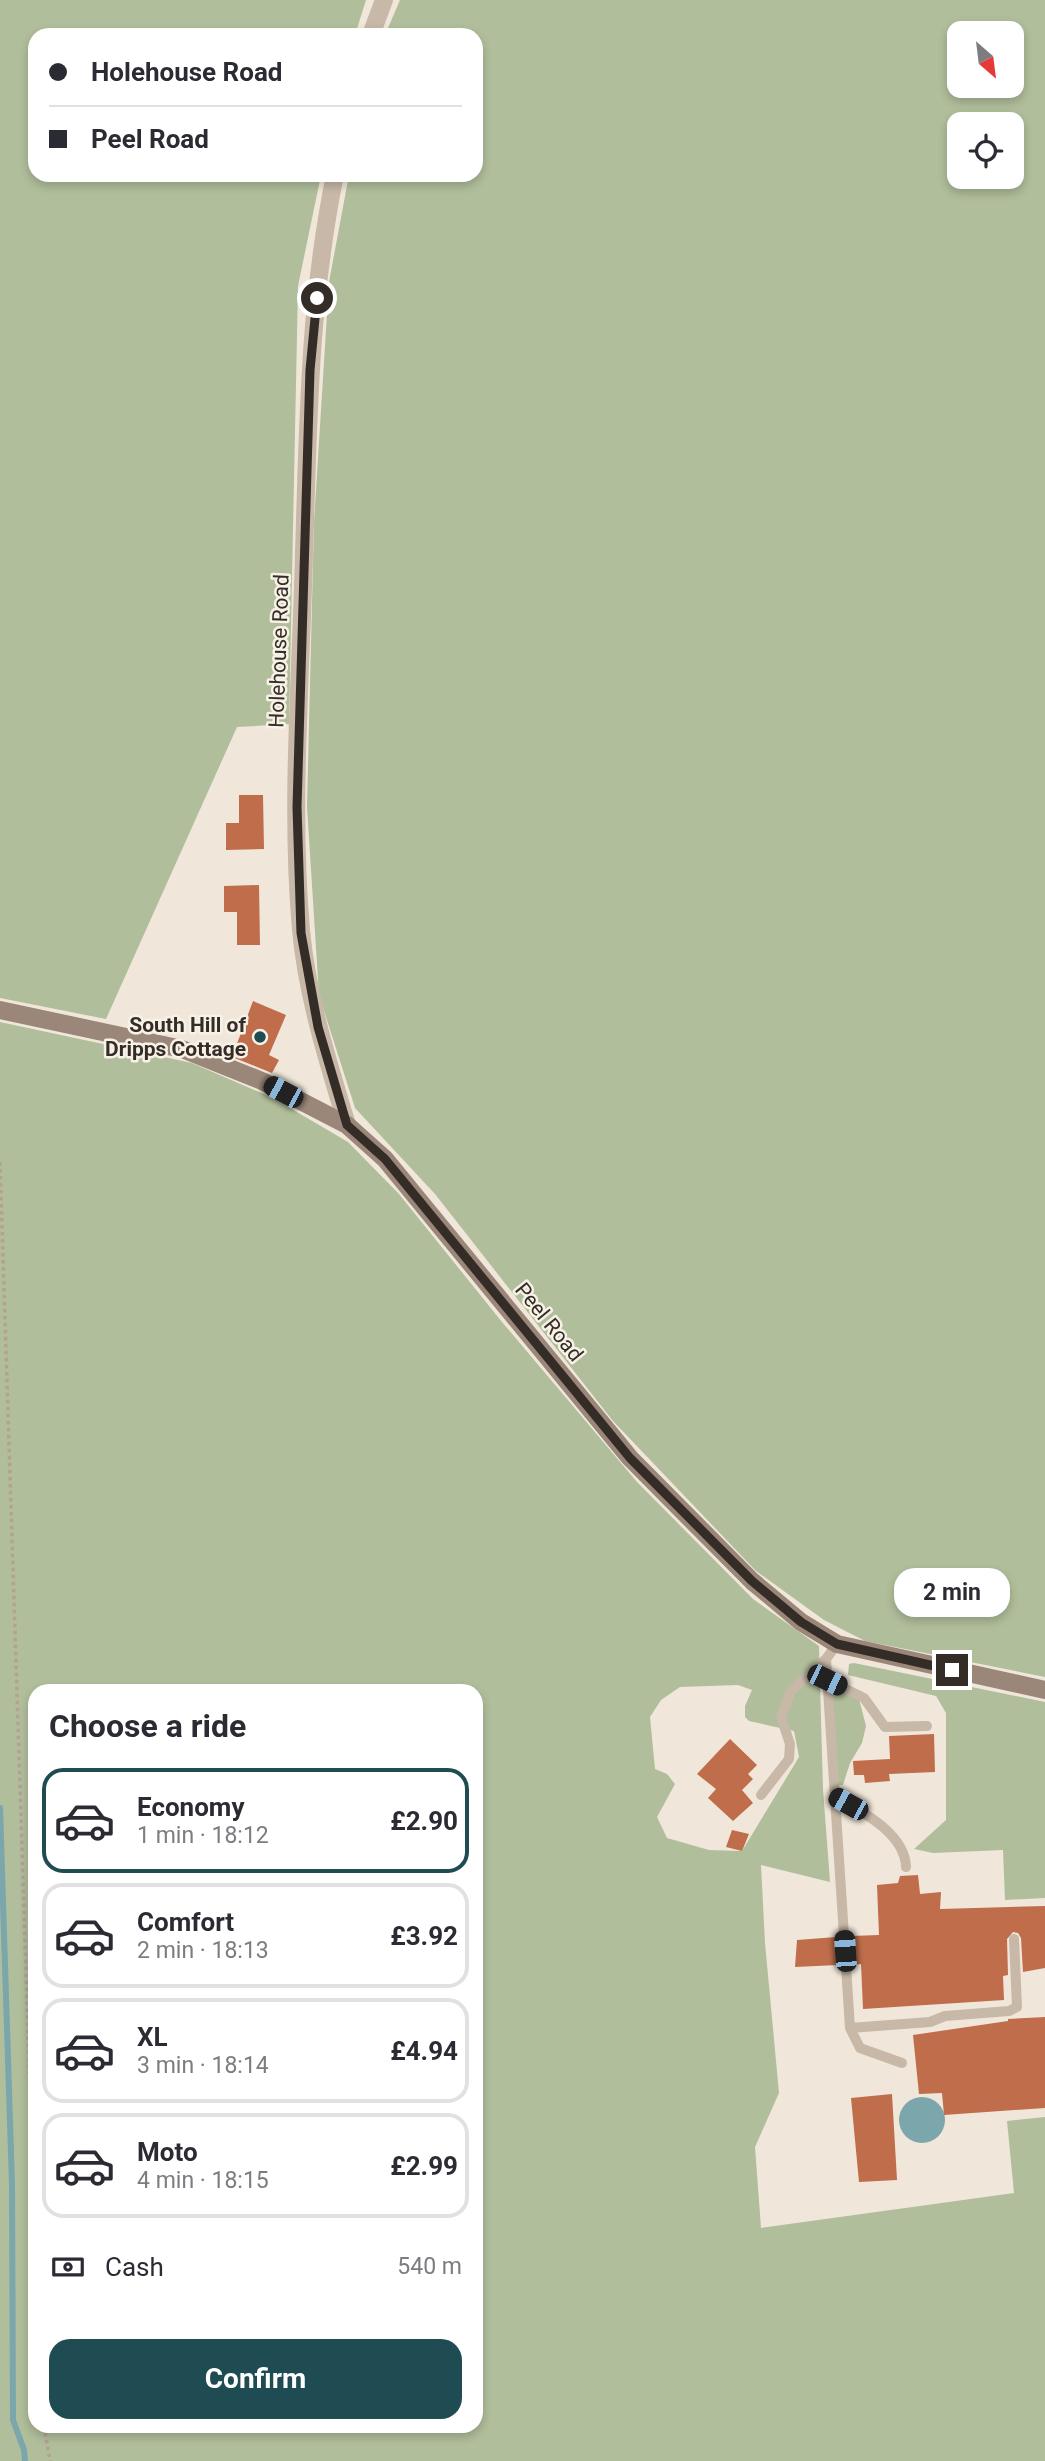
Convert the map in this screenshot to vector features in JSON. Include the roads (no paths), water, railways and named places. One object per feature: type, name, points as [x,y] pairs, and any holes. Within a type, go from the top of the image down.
[{"type":"street","points":[[374,28],[384,0]]},
{"type":"street","name":"Holehouse Road","points":[[334,182],[325,226],[310,370],[297,807],[301,933],[318,1027],[347,1125]]},
{"type":"street","name":"Peel Road","points":[[0,1010],[182,1049],[262,1081],[347,1125],[385,1159],[630,1458],[752,1581],[801,1622],[837,1644],[1045,1690]]},
{"type":"lane","points":[[761,1795],[789,1759],[790,1744],[782,1717],[791,1691],[826,1659],[837,1644]]},
{"type":"lane","points":[[826,1659],[850,2028],[860,2048],[902,2063]]},
{"type":"lane","points":[[827,1680],[864,1698],[885,1727],[927,1726]]},
{"type":"lane","points":[[835,1796],[862,1811],[888,1833],[905,1854],[906,1867]]},
{"type":"lane","points":[[850,2028],[930,2022],[946,2016],[1009,2011],[1017,2007],[1014,1939]]},
{"type":"water","points":[[922,2097],[938,2104],[945,2120],[938,2136],[922,2143],[906,2136],[899,2120],[906,2104]]},
{"type":"waterway","points":[[0,1808],[12,2184],[13,2420],[24,2450],[25,2461]]},
{"type":"place","name":"South Hill of Dripps Cottage","points":[[260,1037]]}]
